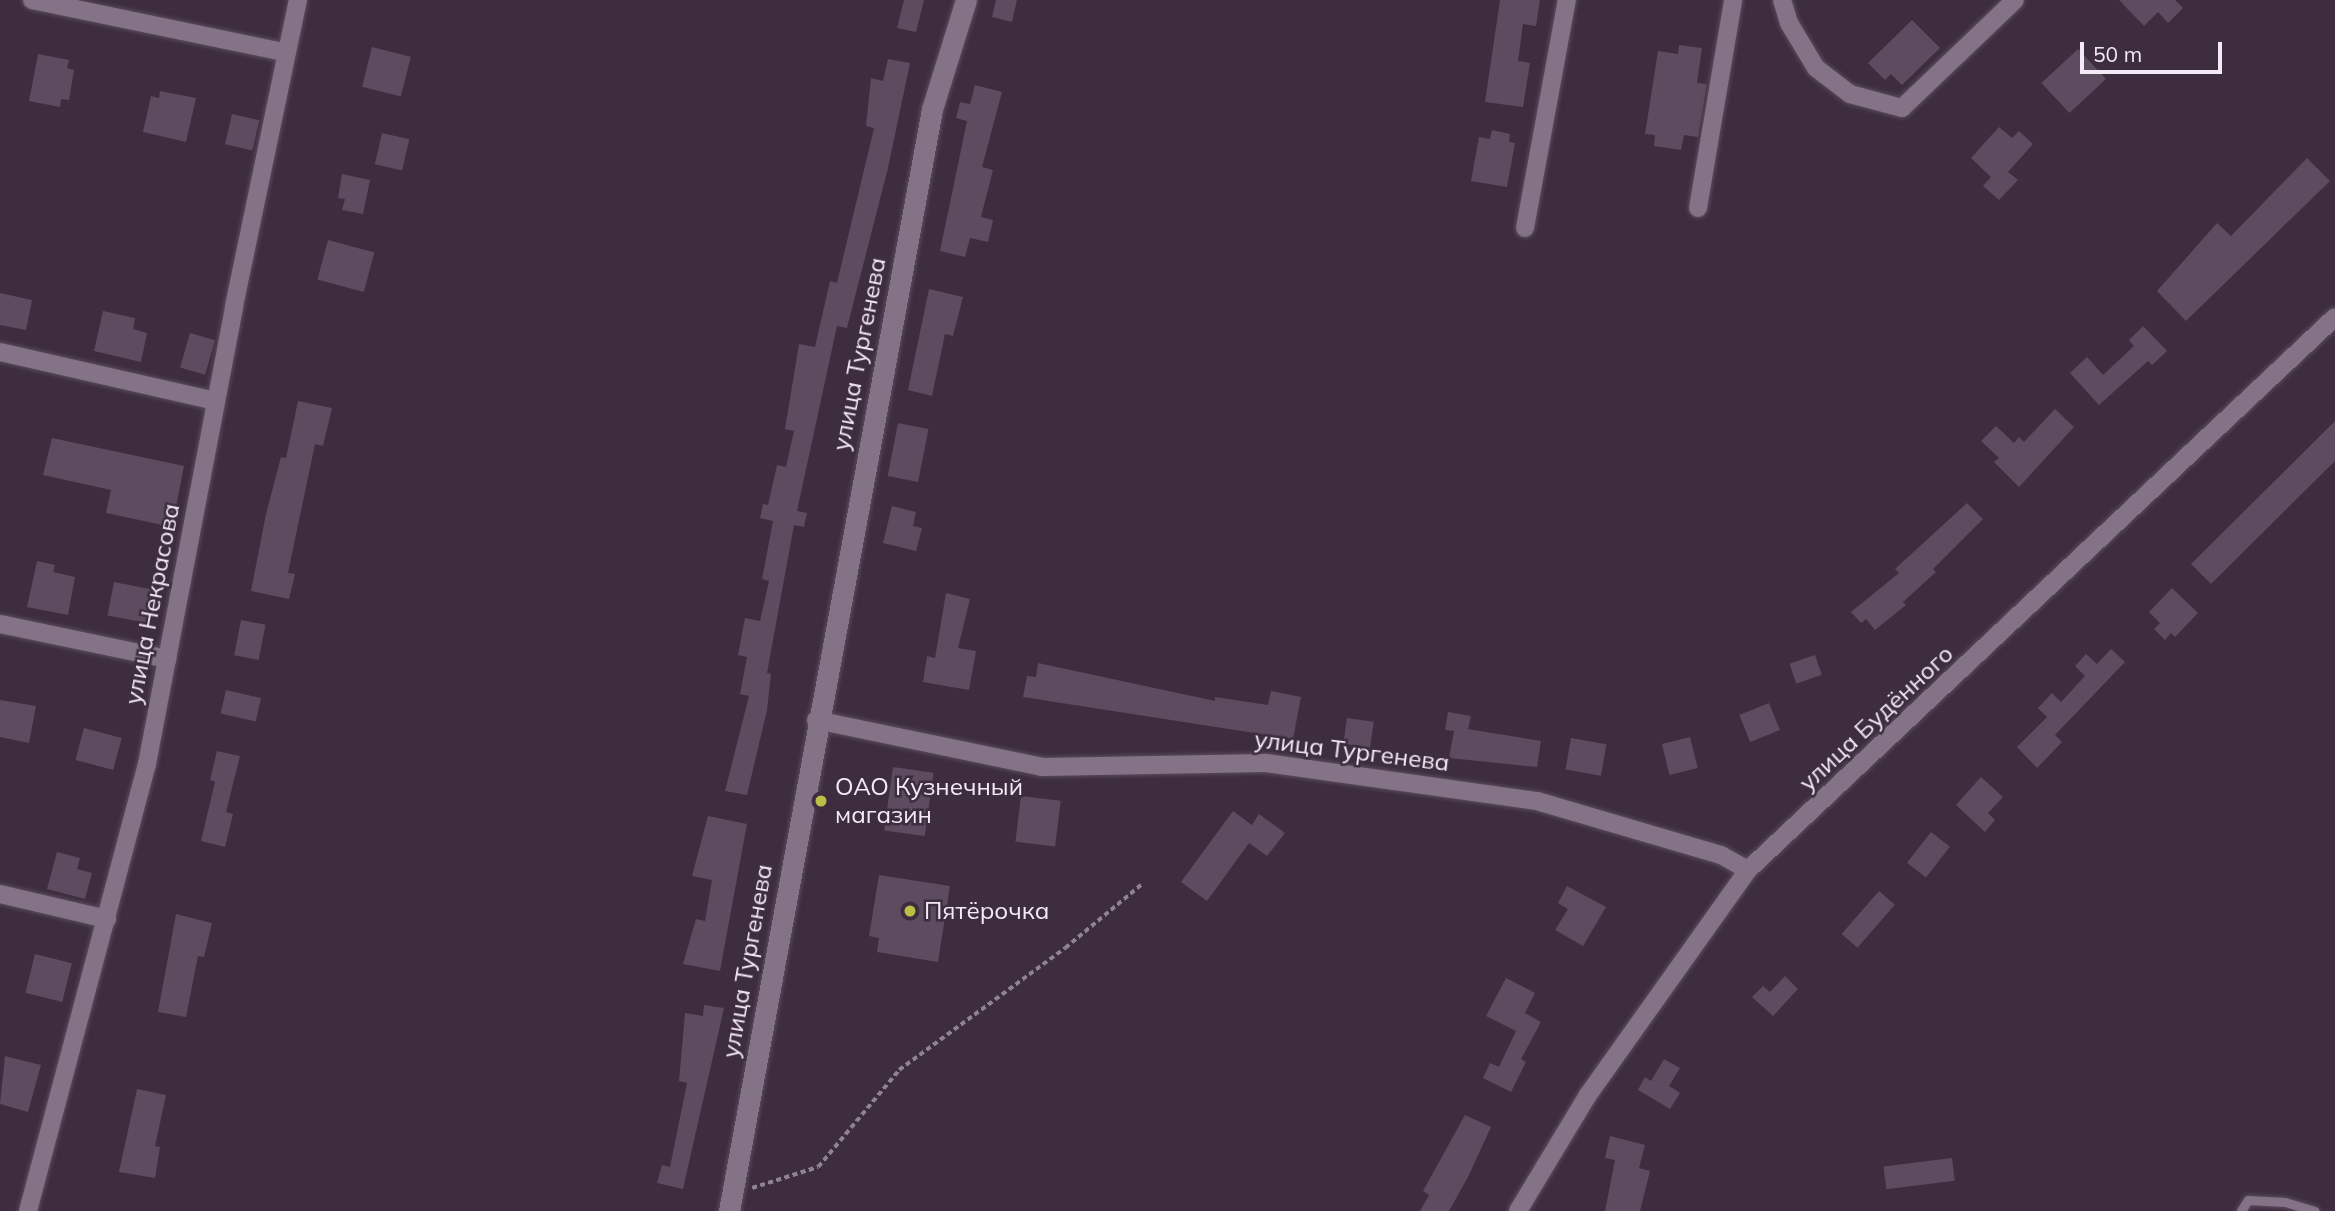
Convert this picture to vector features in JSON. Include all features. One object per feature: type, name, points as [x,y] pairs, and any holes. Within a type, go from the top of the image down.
[{"type":"street","points":[[32,0],[287,53]]},
{"type":"street","name":"улица Некрасова","points":[[29,1211],[147,764],[216,401],[298,0]]},
{"type":"street","name":"улица Тургенева","points":[[731,1203],[816,720],[932,109],[966,0]]},
{"type":"street","points":[[1525,228],[1567,0]]},
{"type":"street","points":[[1698,208],[1733,0]]},
{"type":"street","points":[[1782,0],[1789,23],[1816,68],[1850,94],[1902,108],[2015,0]]},
{"type":"street","name":"улица Будённого","points":[[1518,1211],[1588,1095],[1748,870],[2335,317]]},
{"type":"street","points":[[0,352],[216,401]]},
{"type":"street","points":[[0,624],[167,659]]},
{"type":"street","name":"улица Тургенева","points":[[816,720],[1042,767],[1266,763],[1537,801],[1721,855],[1748,870]]},
{"type":"street","points":[[0,894],[107,919]]},
{"type":"lane","points":[[2241,1211],[2249,1200],[2285,1202],[2315,1211]]},
{"type":"path","points":[[731,1203],[818,1167],[899,1070],[1065,948],[1142,884]]},
{"type":"building","points":[[904,0],[924,0],[916,32],[897,28]]},
{"type":"building","points":[[996,0],[1017,0],[1012,22],[992,17]]},
{"type":"building","points":[[1500,0],[1540,0],[1536,26],[1523,24],[1518,61],[1530,63],[1523,107],[1485,102]]},
{"type":"building","points":[[2119,0],[2175,0],[2183,8],[2168,23],[2158,12],[2144,26]]},
{"type":"building","points":[[1912,20],[1940,48],[1902,85],[1891,74],[1885,80],[1868,63]]},
{"type":"building","points":[[1679,45],[1702,48],[1697,83],[1707,84],[1698,137],[1684,135],[1681,150],[1654,146],[1655,135],[1645,134],[1658,51],[1678,54]]},
{"type":"building","points":[[372,47],[411,57],[401,96],[362,87]]},
{"type":"building","points":[[2078,49],[2106,79],[2069,113],[2041,83]]},
{"type":"building","points":[[38,54],[69,60],[67,68],[74,70],[69,100],[61,99],[60,107],[29,101]]},
{"type":"building","points":[[888,59],[910,63],[888,168],[847,328],[837,326],[797,511],[807,513],[804,527],[794,525],[767,673],[771,674],[767,710],[747,795],[725,791],[749,696],[740,694],[747,657],[738,655],[745,618],[760,621],[769,581],[762,579],[773,521],[760,518],[763,504],[768,505],[777,465],[786,467],[794,431],[785,429],[799,344],[815,347],[830,281],[837,283],[874,128],[866,126],[871,78],[883,81]]},
{"type":"building","points":[[975,85],[1002,92],[982,167],[993,170],[981,217],[993,220],[988,242],[970,238],[965,257],[940,251],[967,121],[956,118],[960,102],[970,104]]},
{"type":"building","points":[[160,91],[196,98],[186,142],[143,132],[151,96],[159,98]]},
{"type":"building","points":[[232,114],[259,120],[252,151],[225,144]]},
{"type":"building","points":[[1999,127],[2012,138],[2019,131],[2033,144],[2008,172],[2018,180],[1999,200],[1983,186],[1991,177],[1971,158]]},
{"type":"building","points":[[1492,130],[1510,134],[1509,142],[1515,143],[1507,187],[1471,181],[1479,137],[1490,139]]},
{"type":"building","points":[[382,133],[409,139],[402,170],[375,164]]},
{"type":"building","points":[[2307,158],[2330,181],[2186,321],[2157,291],[2217,223],[2231,236]]},
{"type":"building","points":[[342,174],[370,180],[363,214],[342,210],[345,199],[338,198]]},
{"type":"building","points":[[328,240],[374,252],[364,292],[317,280]]},
{"type":"building","points":[[929,289],[963,297],[953,336],[945,334],[932,396],[908,390]]},
{"type":"building","points":[[0,293],[32,300],[26,330],[0,325]]},
{"type":"building","points":[[103,311],[135,318],[133,329],[147,333],[141,362],[94,351]]},
{"type":"building","points":[[2143,326],[2167,351],[2152,365],[2148,361],[2099,405],[2070,373],[2087,357],[2103,375],[2134,346],[2129,340]]},
{"type":"building","points":[[190,333],[215,340],[205,375],[180,368]]},
{"type":"building","points":[[298,401],[332,408],[323,446],[315,444],[288,573],[295,574],[289,599],[251,591],[266,514],[281,457],[286,458]]},
{"type":"building","points":[[2055,409],[2074,427],[2019,487],[1994,462],[1999,458],[1981,441],[1996,426],[2014,443],[2019,437],[2024,442]]},
{"type":"building","points":[[2335,421],[2335,461],[2211,584],[2191,564]]},
{"type":"building","points":[[898,423],[928,429],[918,482],[888,476]]},
{"type":"building","points":[[52,438],[184,466],[172,527],[106,513],[111,490],[43,475]]},
{"type":"building","points":[[1967,503],[1983,519],[1933,569],[1936,572],[1903,602],[1906,605],[1875,630],[1866,619],[1861,623],[1851,612],[1899,573],[1895,569]]},
{"type":"building","points":[[892,506],[916,512],[913,526],[922,528],[916,551],[883,543]]},
{"type":"building","points":[[37,561],[55,565],[53,572],[75,577],[68,615],[27,607]]},
{"type":"building","points":[[114,582],[157,590],[151,624],[108,615]]},
{"type":"building","points":[[2172,588],[2198,613],[2175,637],[2171,633],[2165,640],[2154,629],[2160,623],[2149,612]]},
{"type":"building","points":[[946,593],[970,599],[958,648],[976,651],[969,690],[923,682],[927,656],[935,658]]},
{"type":"building","points":[[241,620],[266,625],[259,660],[234,655]]},
{"type":"building","points":[[2111,649],[2125,662],[2055,735],[2062,742],[2037,768],[2017,747],[2047,717],[2038,708],[2052,693],[2061,702],[2085,676],[2075,666],[2086,654],[2097,664]]},
{"type":"building","points":[[1815,655],[1822,675],[1796,684],[1789,664]]},
{"type":"building","points":[[1038,663],[1215,701],[1215,697],[1268,705],[1271,691],[1301,697],[1293,739],[1023,697],[1027,676],[1036,677]]},
{"type":"building","points":[[226,690],[261,698],[256,721],[221,713]]},
{"type":"building","points":[[0,700],[36,706],[29,743],[0,737]]},
{"type":"building","points":[[1769,703],[1780,730],[1750,742],[1739,715]]},
{"type":"building","points":[[1448,712],[1471,716],[1468,729],[1541,741],[1537,767],[1449,758],[1454,731],[1445,730]]},
{"type":"building","points":[[1347,718],[1374,722],[1370,748],[1343,744]]},
{"type":"building","points":[[84,728],[122,738],[113,770],[75,760]]},
{"type":"building","points":[[1690,737],[1698,768],[1670,775],[1662,744]]},
{"type":"building","points":[[1571,738],[1606,744],[1601,776],[1565,770]]},
{"type":"building","points":[[217,751],[240,756],[226,812],[233,814],[225,847],[201,841],[215,782],[210,780]]},
{"type":"building","points":[[893,767],[934,773],[925,836],[884,830]]},
{"type":"building","points":[[1981,777],[2003,797],[1988,813],[1995,820],[1985,832],[1956,805]]},
{"type":"building","points":[[1021,796],[1061,801],[1055,847],[1015,842]]},
{"type":"building","points":[[1233,811],[1252,825],[1259,814],[1285,833],[1267,856],[1249,843],[1207,901],[1181,882]]},
{"type":"building","points":[[708,816],[747,824],[720,971],[683,964],[696,919],[705,921],[712,880],[692,876]]},
{"type":"building","points":[[1931,832],[1950,847],[1926,878],[1907,863]]},
{"type":"building","points":[[57,852],[80,858],[77,869],[92,873],[85,899],[47,889]]},
{"type":"building","name":"Пятёрочка","points":[[879,875],[950,886],[938,962],[877,952],[879,938],[869,936]]},
{"type":"building","points":[[1567,886],[1606,907],[1583,946],[1555,930],[1568,909],[1558,903]]},
{"type":"building","points":[[1879,891],[1895,905],[1857,948],[1842,934]]},
{"type":"building","points":[[176,914],[212,923],[204,957],[198,956],[186,1017],[158,1012]]},
{"type":"building","points":[[35,954],[72,963],[62,1002],[25,993]]},
{"type":"building","points":[[1785,976],[1798,989],[1773,1016],[1752,997],[1763,986],[1770,992]]},
{"type":"building","points":[[1506,978],[1535,993],[1525,1013],[1541,1022],[1521,1059],[1526,1062],[1511,1092],[1483,1078],[1490,1063],[1499,1067],[1516,1031],[1486,1016]]},
{"type":"building","points":[[704,1005],[724,1008],[683,1189],[657,1183],[662,1165],[670,1167],[687,1083],[679,1081],[685,1013],[703,1016]]},
{"type":"building","points":[[5,1056],[41,1065],[28,1112],[0,1104]]},
{"type":"building","points":[[1664,1059],[1680,1068],[1669,1086],[1680,1093],[1670,1109],[1638,1090],[1645,1077],[1651,1081]]},
{"type":"building","points":[[137,1089],[166,1095],[155,1146],[160,1147],[155,1178],[119,1172]]},
{"type":"building","points":[[1465,1115],[1491,1127],[1468,1177],[1449,1211],[1420,1211],[1429,1195],[1423,1191]]},
{"type":"building","points":[[1610,1136],[1645,1145],[1639,1168],[1650,1171],[1640,1211],[1605,1211],[1615,1160],[1605,1158]]},
{"type":"building","points":[[1952,1158],[1955,1181],[1886,1189],[1884,1166]]},
{"type":"place","name":"ОАО Кузнечный магазин","points":[[821,801]]},
{"type":"place","name":"Пятёрочка","points":[[910,911]]}]
